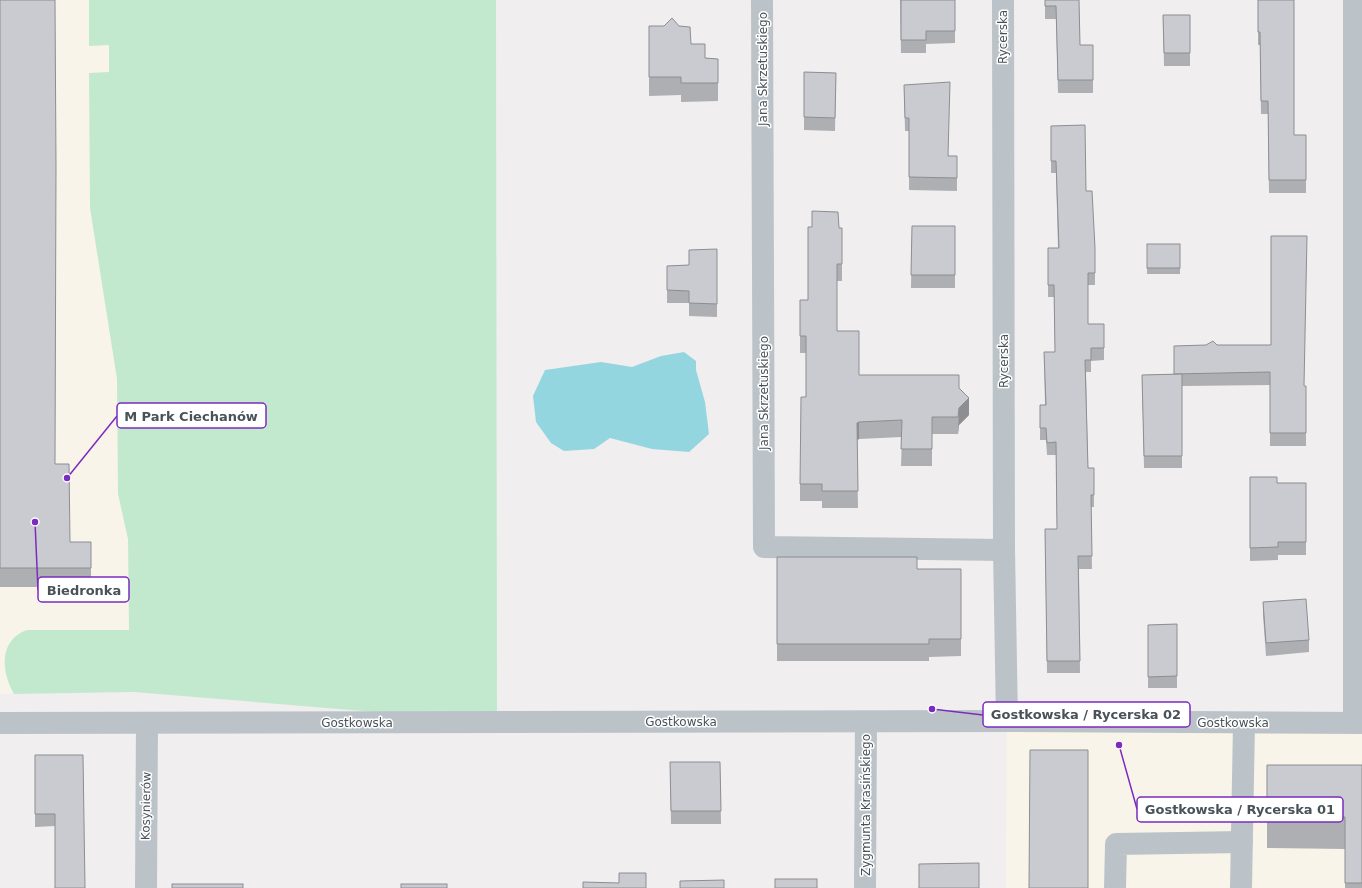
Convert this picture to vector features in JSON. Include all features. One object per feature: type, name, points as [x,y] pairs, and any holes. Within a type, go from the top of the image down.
[{"type":"street","name":"Jana Skrzetuskiego","points":[[762,0],[764,547],[1004,550]]},
{"type":"street","name":"Rycerska","points":[[1003,0],[1004,550],[1007,721]]},
{"type":"street","points":[[1354,0],[1358,483],[1358,723]]},
{"type":"street","name":"Gostkowska","points":[[0,723],[147,724],[1007,721],[1358,723]]},
{"type":"street","name":"Zygmunta Krasińskiego","points":[[865,888],[866,722]]},
{"type":"street","points":[[1241,888],[1244,722]]},
{"type":"street","name":"Kosynierów","points":[[146,888],[147,724]]},
{"type":"street","points":[[1115,888],[1116,844],[1242,842]]},
{"type":"shaded area","points":[[0,0],[133,0],[134,692],[0,694]]},
{"type":"shaded area","points":[[1007,721],[1362,723],[1362,888],[1006,888]]},
{"type":"green space","points":[[89,0],[496,0],[497,722],[134,692],[14,694],[6,675],[5,656],[7,648],[18,634],[27,630],[129,630],[128,539],[118,494],[117,379],[90,208],[89,73],[109,72],[109,45],[89,46]]},
{"type":"water","points":[[684,352],[696,361],[696,370],[705,402],[709,434],[689,452],[652,449],[610,438],[594,449],[564,451],[551,443],[536,422],[533,396],[545,370],[601,362],[632,367],[661,356]]},
{"type":"building","points":[[0,0],[55,0],[55,464],[69,464],[70,542],[91,542],[91,568],[0,568]]},
{"type":"building","points":[[901,0],[955,0],[955,31],[926,31],[926,40],[901,40]]},
{"type":"building","points":[[1045,0],[1079,0],[1080,45],[1093,45],[1093,80],[1058,80],[1056,6],[1045,6]]},
{"type":"building","points":[[1258,0],[1294,0],[1294,135],[1306,135],[1306,180],[1269,180],[1268,101],[1261,101]]},
{"type":"building","points":[[1163,15],[1190,15],[1190,53],[1164,53]]},
{"type":"building","points":[[672,18],[679,26],[690,27],[691,44],[705,44],[705,58],[718,59],[718,83],[681,83],[681,77],[649,77],[649,26],[664,26]]},
{"type":"building","points":[[804,72],[836,73],[835,118],[804,117]]},
{"type":"building","points":[[950,82],[948,156],[957,156],[957,178],[909,177],[909,118],[905,118],[904,85]]},
{"type":"building","points":[[1085,125],[1086,191],[1092,191],[1095,248],[1095,273],[1088,273],[1088,324],[1104,324],[1104,348],[1091,348],[1091,360],[1085,360],[1088,468],[1094,468],[1094,495],[1091,495],[1092,556],[1078,556],[1080,661],[1047,661],[1045,529],[1057,529],[1056,442],[1047,443],[1046,428],[1040,428],[1040,405],[1046,405],[1044,352],[1055,352],[1054,285],[1048,285],[1048,248],[1059,248],[1056,161],[1051,161],[1051,126]]},
{"type":"building","points":[[812,211],[838,212],[839,228],[842,228],[842,264],[837,264],[837,331],[859,331],[859,375],[959,375],[959,388],[969,398],[959,408],[958,417],[932,417],[932,449],[901,449],[902,420],[857,423],[858,491],[822,491],[822,484],[800,484],[801,397],[806,397],[806,336],[800,336],[800,300],[808,300],[808,227],[812,227]]},
{"type":"building","points":[[912,226],[955,226],[955,275],[911,275]]},
{"type":"building","points":[[1271,236],[1307,236],[1304,386],[1306,386],[1306,433],[1270,433],[1270,372],[1174,374],[1174,346],[1206,345],[1213,341],[1217,345],[1271,345]]},
{"type":"building","points":[[1147,244],[1180,244],[1180,268],[1147,268]]},
{"type":"building","points":[[717,249],[717,304],[689,303],[689,291],[667,290],[667,266],[689,265],[689,250]]},
{"type":"building","points":[[1182,374],[1182,456],[1144,456],[1142,375]]},
{"type":"building","points":[[1250,477],[1277,477],[1277,483],[1306,483],[1306,542],[1278,542],[1278,547],[1250,548]]},
{"type":"building","points":[[777,557],[917,557],[917,569],[961,569],[961,639],[929,639],[929,644],[777,644]]},
{"type":"building","points":[[1306,599],[1309,640],[1266,643],[1263,602]]},
{"type":"building","points":[[1177,624],[1177,676],[1148,677],[1148,625]]},
{"type":"building","points":[[1030,750],[1088,750],[1088,888],[1029,888]]},
{"type":"building","points":[[35,755],[83,755],[85,888],[55,888],[55,814],[35,814]]},
{"type":"building","points":[[670,762],[720,762],[721,811],[671,811]]},
{"type":"building","points":[[1267,765],[1362,765],[1362,883],[1345,883],[1345,817],[1267,816]]},
{"type":"building","points":[[979,863],[979,888],[919,888],[919,864]]},
{"type":"building","points":[[619,873],[646,873],[646,888],[583,888],[583,882],[619,883]]},
{"type":"building","points":[[775,879],[817,879],[817,888],[775,888]]},
{"type":"building","points":[[724,880],[724,888],[680,888],[680,881]]},
{"type":"building","points":[[172,884],[243,884],[243,888],[172,888]]},
{"type":"building","points":[[401,884],[447,884],[447,888],[401,888]]},
{"type":"place","name":"M Park Ciechanów","points":[[67,478]]},
{"type":"place","name":"Biedronka","points":[[35,522]]},
{"type":"place","name":"Gostkowska / Rycerska 02","points":[[932,709]]},
{"type":"place","name":"Gostkowska / Rycerska 01","points":[[1119,745]]}]
